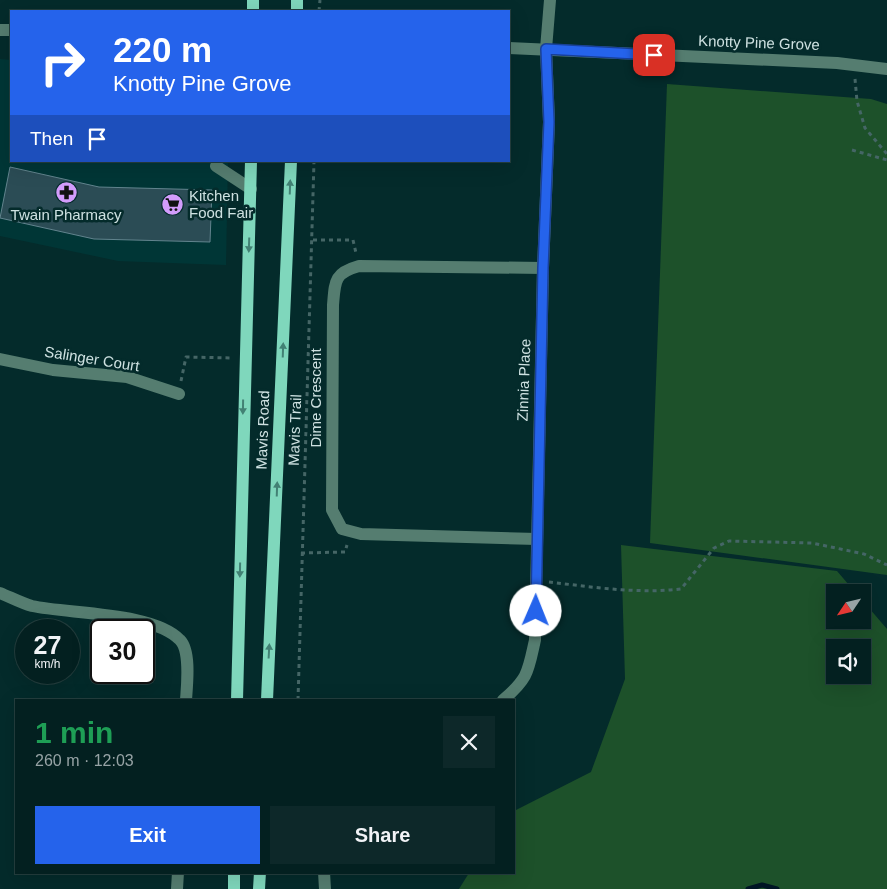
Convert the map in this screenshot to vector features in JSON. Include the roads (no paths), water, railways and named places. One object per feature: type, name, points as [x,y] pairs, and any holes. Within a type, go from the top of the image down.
[{"type":"main road","name":"Mavis Road","points":[[238,699],[251,162]]},
{"type":"main road","name":"Mavis Road","points":[[267,699],[291,162]]},
{"type":"main road","points":[[234,874],[234,889]]},
{"type":"main road","points":[[259,889],[260,874]]},
{"type":"street","name":"Zinnia Place","points":[[504,699],[523,682],[528,672],[535,640],[543,268],[549,122],[546,49],[550,0]]},
{"type":"street","name":"Knotty Pine Grove","points":[[510,48],[887,68]]},
{"type":"street","points":[[216,166],[251,189]]},
{"type":"street","name":"Dime Crescent","points":[[537,539],[412,537],[350,532],[342,529],[332,510],[333,305],[334,289],[338,277],[343,271],[359,266],[543,268]]},
{"type":"street","name":"Salinger Court","points":[[0,358],[53,370],[127,377],[179,394]]},
{"type":"street","points":[[0,593],[32,606],[141,621],[163,629],[181,640],[187,656],[186,699]]},
{"type":"street","points":[[177,889],[178,874]]},
{"type":"street","points":[[324,874],[325,889]]},
{"type":"waterway","points":[[748,889],[762,885],[777,889]]},
{"type":"place","name":"Twain Pharmacy","points":[[66,192]]},
{"type":"place","name":"Kitchen Food Fair","points":[[173,205]]}]
